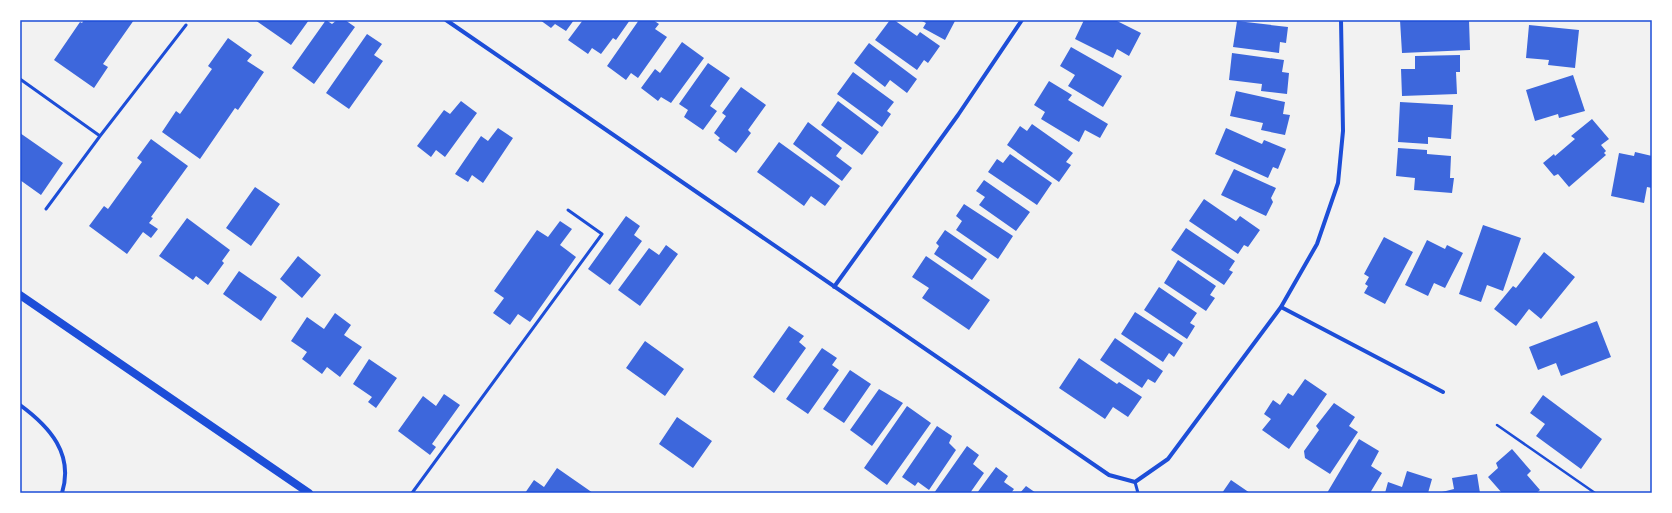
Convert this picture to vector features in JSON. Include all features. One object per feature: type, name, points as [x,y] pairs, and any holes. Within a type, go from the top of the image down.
[{"type":"main road","points":[[20,295],[309,493]]},
{"type":"street","points":[[446,20],[1109,475],[1135,482],[1168,459],[1281,307],[1317,244],[1338,183],[1343,131],[1341,20]]},
{"type":"street","points":[[834,287],[958,115],[1022,20]]},
{"type":"street","points":[[1281,307],[1443,392]]},
{"type":"street","points":[[20,405],[36,417],[58,442],[66,470],[62,493]]},
{"type":"lane","points":[[46,209],[100,136],[186,25]]},
{"type":"lane","points":[[20,79],[100,136]]},
{"type":"lane","points":[[412,493],[602,234],[568,210]]},
{"type":"lane","points":[[1135,482],[1138,493]]},
{"type":"path","points":[[1497,425],[1595,493]]},
{"type":"building","points":[[84,20],[134,20],[103,64],[108,67],[94,88],[54,60],[80,22],[82,23]]},
{"type":"building","points":[[255,20],[309,20],[291,45]]},
{"type":"building","points":[[326,20],[332,24],[337,20],[345,20],[355,27],[314,84],[292,68]]},
{"type":"building","points":[[540,20],[574,20],[566,31],[555,24],[551,28]]},
{"type":"building","points":[[583,20],[630,20],[616,40],[613,38],[601,54],[592,48],[588,54],[568,40]]},
{"type":"building","points":[[639,20],[653,20],[659,24],[655,29],[667,37],[638,78],[631,73],[626,80],[607,66]]},
{"type":"building","points":[[890,20],[894,20],[917,36],[920,32],[940,46],[928,63],[924,60],[917,70],[875,40]]},
{"type":"building","points":[[920,20],[955,21],[945,40],[923,28],[926,23]]},
{"type":"building","points":[[1084,20],[1115,20],[1141,33],[1129,56],[1117,49],[1113,58],[1075,39]]},
{"type":"building","points":[[1400,20],[1469,20],[1470,50],[1402,53]]},
{"type":"building","points":[[1237,21],[1288,27],[1286,43],[1280,42],[1279,53],[1233,47]]},
{"type":"building","points":[[1529,25],[1579,30],[1575,68],[1548,65],[1549,60],[1526,58]]},
{"type":"building","points":[[367,34],[382,44],[374,55],[383,61],[349,109],[326,93]]},
{"type":"building","points":[[228,38],[252,55],[247,61],[264,72],[238,110],[235,108],[200,159],[162,132],[176,111],[180,114],[212,69],[208,66]]},
{"type":"building","points":[[682,42],[704,58],[671,103],[661,97],[658,101],[641,88],[655,69],[660,73]]},
{"type":"building","points":[[869,43],[917,79],[907,93],[890,80],[885,87],[854,63]]},
{"type":"building","points":[[1071,47],[1122,76],[1103,107],[1068,86],[1075,75],[1060,66]]},
{"type":"building","points":[[1232,53],[1284,60],[1282,72],[1289,73],[1287,94],[1261,91],[1262,84],[1229,80]]},
{"type":"building","points":[[1460,55],[1460,72],[1456,72],[1457,94],[1402,96],[1401,69],[1415,69],[1415,56]]},
{"type":"building","points":[[708,63],[730,78],[710,106],[717,111],[703,130],[684,117],[688,110],[679,104]]},
{"type":"building","points":[[853,72],[894,102],[887,111],[891,114],[882,127],[837,94]]},
{"type":"building","points":[[1573,75],[1585,111],[1559,118],[1558,114],[1535,121],[1526,90]]},
{"type":"building","points":[[1049,81],[1072,95],[1068,100],[1108,124],[1100,138],[1085,130],[1079,142],[1041,119],[1045,112],[1034,105]]},
{"type":"building","points":[[741,87],[766,105],[748,130],[751,133],[736,153],[718,140],[720,138],[714,133],[726,116],[722,113]]},
{"type":"building","points":[[1236,91],[1285,102],[1283,114],[1290,115],[1285,135],[1261,130],[1263,123],[1230,116]]},
{"type":"building","points":[[461,101],[477,113],[445,157],[436,150],[431,157],[417,146],[444,110],[450,114]]},
{"type":"building","points":[[838,101],[879,132],[862,155],[821,125]]},
{"type":"building","points":[[1400,102],[1453,105],[1451,139],[1428,137],[1428,144],[1398,142]]},
{"type":"building","points":[[1592,119],[1609,139],[1601,145],[1606,151],[1604,153],[1606,155],[1569,187],[1558,174],[1554,176],[1543,163],[1554,154],[1555,156],[1575,139],[1571,136]]},
{"type":"building","points":[[808,122],[842,148],[836,156],[852,168],[842,181],[793,144]]},
{"type":"building","points":[[1032,124],[1073,153],[1066,162],[1071,165],[1059,182],[1007,145],[1020,126],[1027,131]]},
{"type":"building","points":[[498,128],[513,138],[483,183],[472,175],[468,182],[455,174],[481,136],[488,141]]},
{"type":"building","points":[[1226,128],[1262,144],[1264,140],[1286,149],[1278,169],[1273,167],[1268,178],[1215,154]]},
{"type":"building","points":[[20,133],[63,163],[41,195],[20,180]]},
{"type":"building","points":[[151,139],[188,166],[151,217],[153,218],[149,223],[158,229],[151,238],[143,232],[127,254],[89,226],[104,206],[108,209],[142,162],[137,158]]},
{"type":"building","points":[[779,142],[840,186],[825,206],[811,196],[804,206],[757,172]]},
{"type":"building","points":[[1398,148],[1427,150],[1427,154],[1451,156],[1450,178],[1454,178],[1452,193],[1414,190],[1415,178],[1396,176]]},
{"type":"building","points":[[1635,152],[1652,156],[1652,188],[1647,187],[1644,203],[1611,196],[1619,153],[1634,156]]},
{"type":"building","points":[[1010,154],[1052,183],[1037,205],[988,172],[997,159],[1003,163]]},
{"type":"building","points":[[1234,169],[1276,188],[1271,198],[1273,202],[1266,216],[1221,195]]},
{"type":"building","points":[[984,180],[1030,212],[1016,231],[979,205],[985,197],[976,191]]},
{"type":"building","points":[[255,187],[280,204],[251,246],[226,228]]},
{"type":"building","points":[[1204,199],[1236,221],[1240,216],[1260,230],[1248,247],[1244,245],[1238,254],[1189,221]]},
{"type":"building","points":[[964,204],[1013,236],[998,259],[956,230],[962,221],[956,216]]},
{"type":"building","points":[[626,216],[640,226],[634,235],[642,241],[610,285],[588,269]]},
{"type":"building","points":[[187,218],[230,250],[222,261],[224,263],[208,285],[196,276],[193,280],[159,256]]},
{"type":"building","points":[[560,221],[572,229],[560,245],[576,257],[530,322],[518,314],[510,325],[493,313],[504,298],[494,291],[537,230],[548,237]]},
{"type":"building","points":[[1483,225],[1521,238],[1503,291],[1487,285],[1481,302],[1459,294]]},
{"type":"building","points":[[1186,228],[1235,261],[1229,270],[1233,272],[1224,285],[1171,250]]},
{"type":"building","points":[[945,230],[987,259],[972,280],[934,254],[939,246],[936,243]]},
{"type":"building","points":[[1384,237],[1413,252],[1385,304],[1364,293],[1368,286],[1365,284],[1369,277],[1364,274]]},
{"type":"building","points":[[1427,240],[1445,249],[1447,245],[1463,253],[1445,288],[1434,283],[1428,296],[1405,285]]},
{"type":"building","points":[[666,245],[678,254],[640,306],[618,290],[649,248],[659,255]]},
{"type":"building","points":[[1544,252],[1575,277],[1541,319],[1529,309],[1516,326],[1494,309],[1513,286],[1516,288]]},
{"type":"building","points":[[298,256],[321,275],[302,298],[280,279]]},
{"type":"building","points":[[926,256],[990,300],[969,330],[922,298],[929,288],[912,277]]},
{"type":"building","points":[[1178,260],[1216,286],[1210,295],[1215,298],[1206,311],[1164,283]]},
{"type":"building","points":[[239,271],[277,297],[261,321],[223,294]]},
{"type":"building","points":[[1159,287],[1197,313],[1190,323],[1195,326],[1187,339],[1144,310]]},
{"type":"building","points":[[1135,312],[1183,343],[1174,357],[1169,353],[1163,362],[1121,334]]},
{"type":"building","points":[[335,313],[351,325],[344,335],[362,347],[340,377],[327,367],[322,374],[302,359],[307,352],[291,341],[307,317],[324,329]]},
{"type":"building","points":[[1597,321],[1611,357],[1561,376],[1556,363],[1538,370],[1529,347]]},
{"type":"building","points":[[789,326],[804,336],[799,342],[806,348],[774,393],[753,377]]},
{"type":"building","points":[[1115,338],[1163,371],[1155,383],[1148,379],[1142,388],[1100,360]]},
{"type":"building","points":[[645,341],[684,369],[665,396],[626,368]]},
{"type":"building","points":[[822,348],[837,358],[832,365],[839,370],[808,414],[786,399]]},
{"type":"building","points":[[1079,358],[1117,384],[1119,382],[1142,397],[1128,417],[1113,407],[1105,419],[1059,388]]},
{"type":"building","points":[[369,359],[397,378],[376,408],[368,402],[372,397],[353,384]]},
{"type":"building","points":[[850,370],[871,384],[844,423],[823,409]]},
{"type":"building","points":[[1305,379],[1327,394],[1289,449],[1262,430],[1271,419],[1264,414],[1273,400],[1280,405],[1288,393],[1293,396]]},
{"type":"building","points":[[879,389],[903,403],[872,446],[850,430]]},
{"type":"building","points":[[444,394],[460,405],[432,444],[436,447],[430,455],[398,431],[423,396],[436,406]]},
{"type":"building","points":[[1543,395],[1602,439],[1581,469],[1536,436],[1545,424],[1530,413]]},
{"type":"building","points":[[1334,403],[1355,417],[1349,426],[1358,432],[1330,474],[1305,458],[1304,451],[1319,430],[1316,426]]},
{"type":"building","points":[[907,406],[931,423],[887,485],[864,468]]},
{"type":"building","points":[[677,417],[712,441],[693,468],[659,444]]},
{"type":"building","points":[[937,426],[952,436],[949,443],[956,450],[929,490],[918,482],[915,486],[902,477]]},
{"type":"building","points":[[1359,439],[1379,451],[1371,466],[1382,473],[1370,493],[1327,493]]},
{"type":"building","points":[[967,446],[979,455],[973,464],[984,473],[970,493],[934,493]]},
{"type":"building","points":[[1512,449],[1531,471],[1527,475],[1540,490],[1536,493],[1502,493],[1488,477],[1498,468],[1496,463]]},
{"type":"building","points":[[996,467],[1008,476],[1004,482],[1014,489],[1011,493],[977,493]]},
{"type":"building","points":[[557,468],[593,493],[525,493],[534,480],[544,487]]},
{"type":"building","points":[[1407,471],[1432,479],[1428,493],[1385,493],[1388,482],[1402,487]]},
{"type":"building","points":[[1477,474],[1480,493],[1438,493],[1454,489],[1452,478]]},
{"type":"building","points":[[1231,480],[1250,493],[1222,493]]},
{"type":"building","points":[[1026,486],[1036,493],[1020,493]]}]
